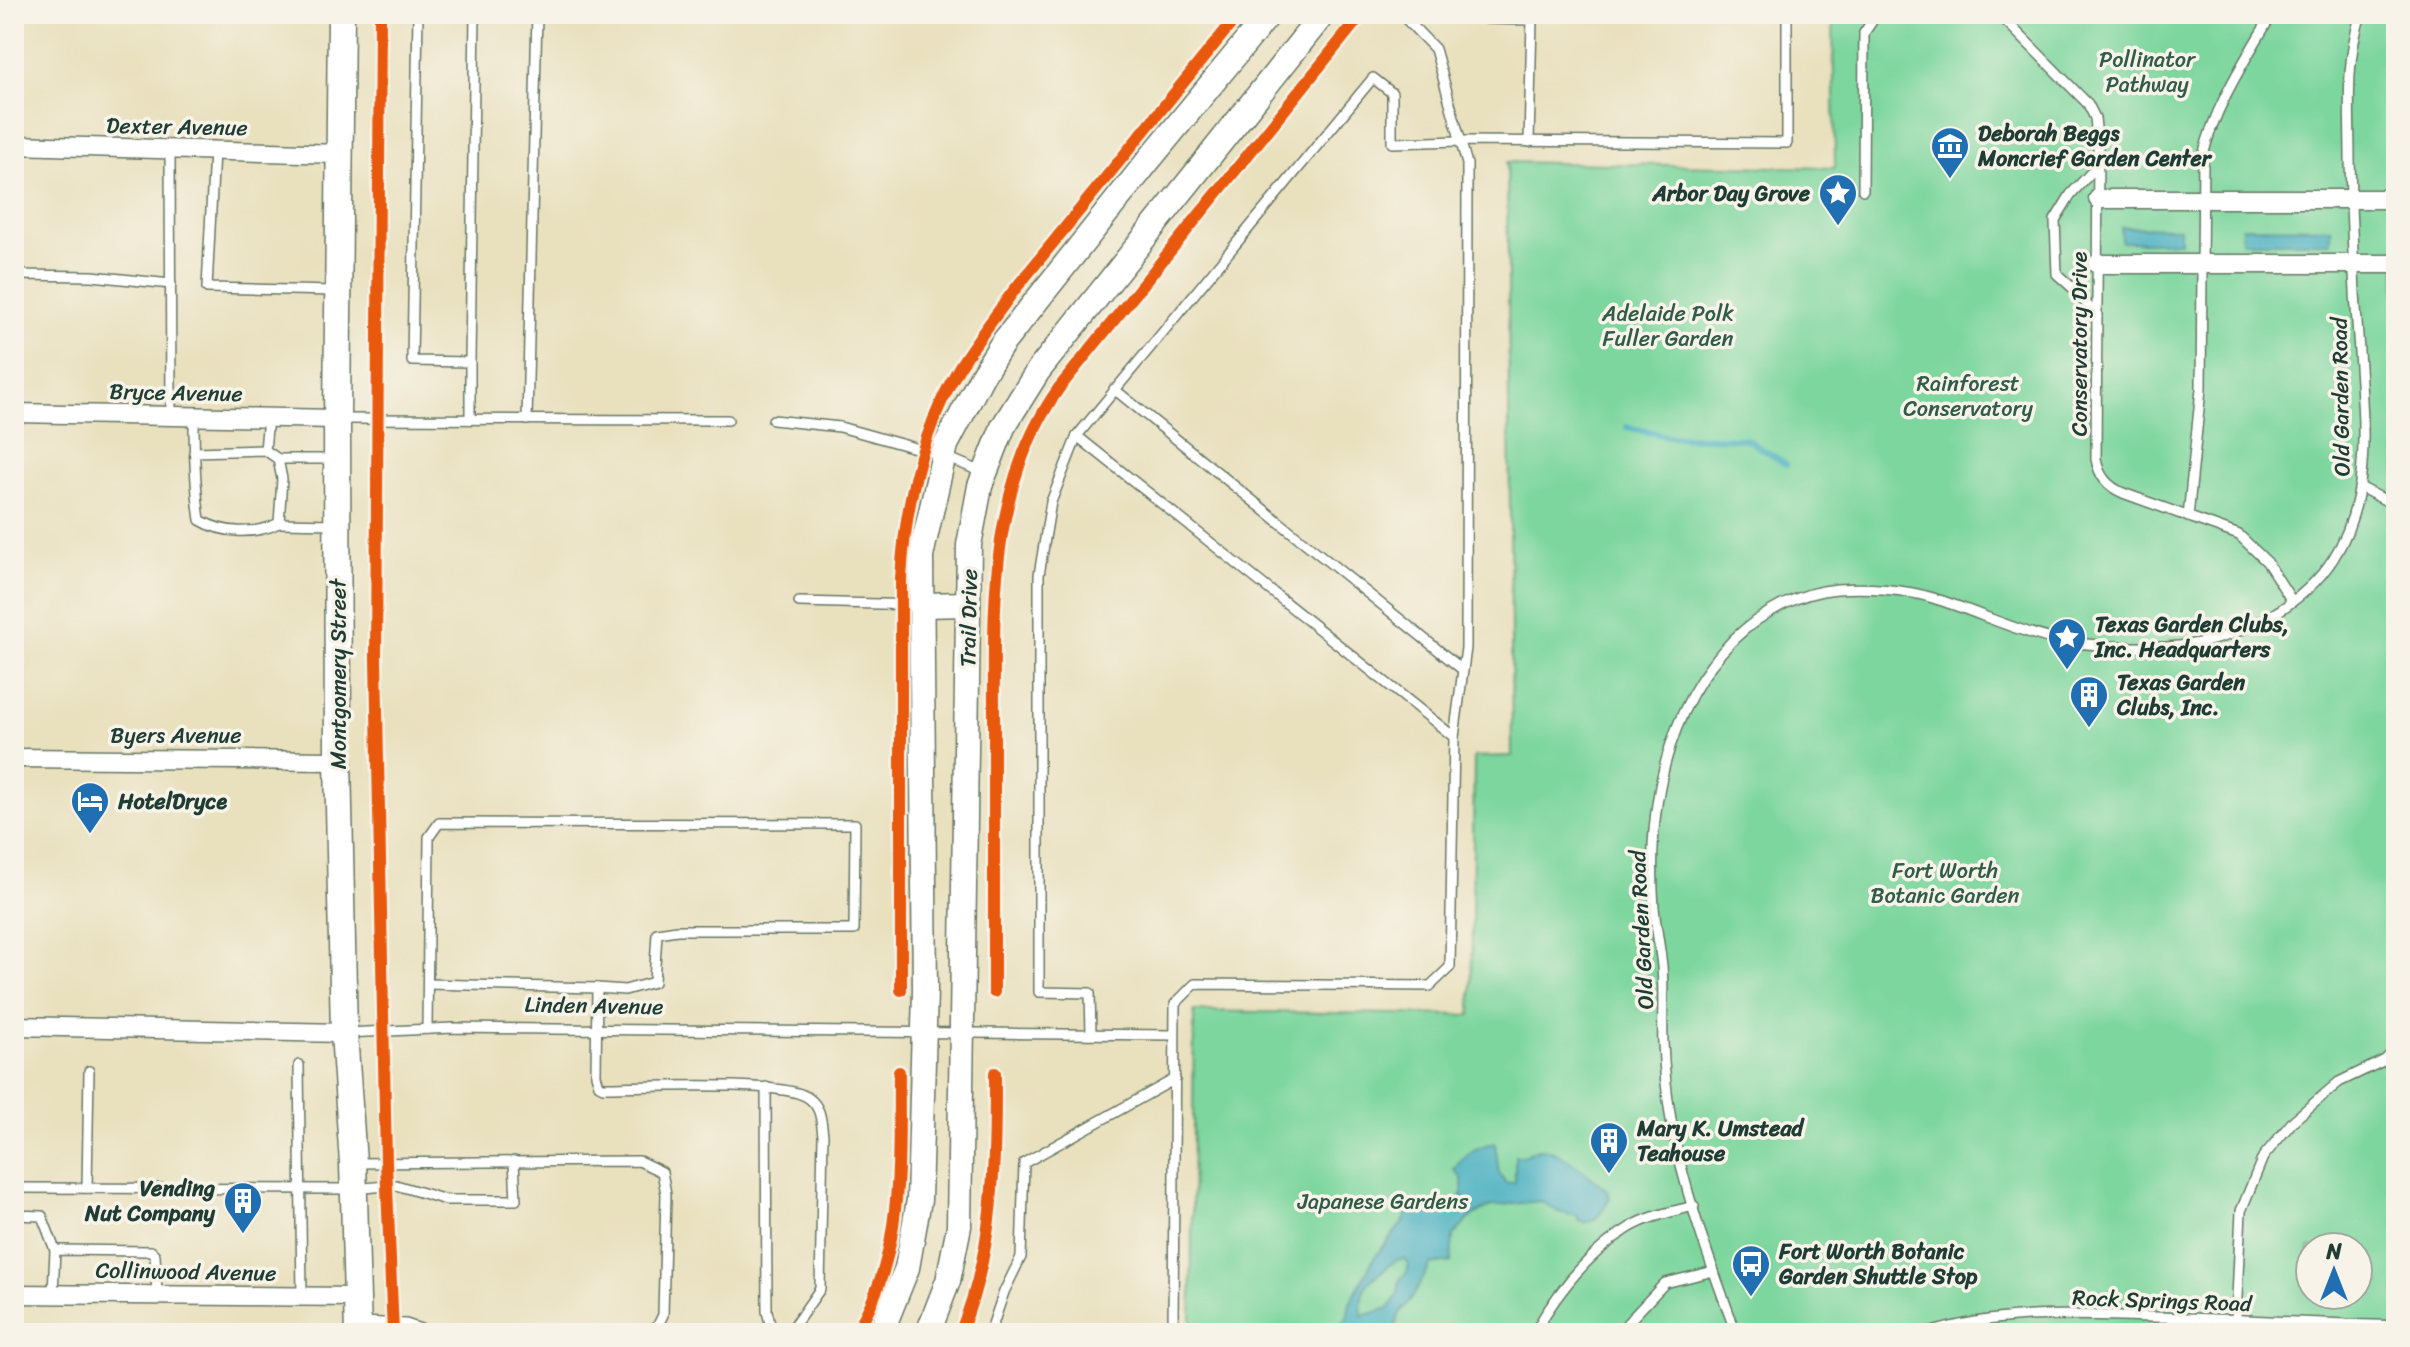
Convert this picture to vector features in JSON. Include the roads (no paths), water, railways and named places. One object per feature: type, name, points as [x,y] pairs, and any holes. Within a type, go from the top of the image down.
[{"type":"main road","name":"Montgomery Street","points":[[341,14],[338,761],[344,1033],[353,1176],[357,1317]]},
{"type":"street","name":"Trail Drive","points":[[881,1333],[907,1268],[919,1200],[925,1032],[921,556],[946,445],[1002,344],[1269,14]]},
{"type":"street","name":"Trail Drive","points":[[928,1333],[948,1281],[959,1226],[969,545],[985,474],[1003,427],[1038,371],[1323,14]]},
{"type":"street","name":"Dexter Avenue","points":[[14,145],[340,154]]},
{"type":"street","points":[[2098,199],[2396,199]]},
{"type":"street","points":[[2097,264],[2396,264]]},
{"type":"street","name":"Bryce Avenue","points":[[14,413],[337,419]]},
{"type":"street","points":[[922,605],[968,604]]},
{"type":"street","name":"Byers Avenue","points":[[14,758],[338,761]]},
{"type":"street","name":"Linden Avenue","points":[[14,1026],[344,1033]]},
{"type":"street","name":"Collinwood Avenue","points":[[14,1294],[302,1296],[357,1317]]},
{"type":"lane","points":[[418,14],[412,361],[470,362]]},
{"type":"lane","points":[[470,419],[475,14]]},
{"type":"lane","points":[[527,420],[537,14]]},
{"type":"lane","points":[[1173,1333],[1175,1004],[1195,984],[1430,986],[1450,967],[1454,737],[1466,648],[1467,164],[1435,49],[1401,14]]},
{"type":"lane","points":[[1482,14],[1487,19],[1532,20],[1529,142]]},
{"type":"lane","points":[[1091,1033],[1090,993],[1039,992],[1039,575],[1051,502],[1077,436],[1373,78],[1392,93],[1392,143],[1787,143],[1787,14]]},
{"type":"lane","points":[[1863,190],[1864,33],[1877,14]]},
{"type":"lane","name":"Conservatory Drive","points":[[1999,14],[2088,104],[2095,118],[2098,165],[2098,470],[2112,488],[2239,535],[2267,562],[2292,601]]},
{"type":"lane","points":[[2188,517],[2201,389],[2203,156],[2209,131],[2272,14]]},
{"type":"lane","name":"Old Garden Road","points":[[1736,1333],[1694,1206],[1672,1123],[1665,1071],[1662,966],[1654,912],[1654,840],[1666,757],[1679,718],[1704,672],[1754,621],[1775,609],[1832,589],[1930,596],[2017,630],[2059,641],[2171,647],[2235,633],[2266,618],[2292,601],[2332,560],[2354,512],[2364,445],[2353,264],[2349,62],[2361,14]]},
{"type":"lane","points":[[170,149],[171,416]]},
{"type":"lane","points":[[214,151],[207,288],[338,291]]},
{"type":"lane","points":[[2097,317],[2057,274],[2055,220],[2071,194],[2098,165]]},
{"type":"lane","points":[[14,275],[92,276],[171,284]]},
{"type":"lane","points":[[1114,389],[1463,670]]},
{"type":"lane","points":[[194,417],[194,479],[200,520],[215,529],[262,531],[279,523],[337,524]]},
{"type":"lane","points":[[265,450],[268,418]]},
{"type":"lane","points":[[337,419],[728,420]]},
{"type":"lane","points":[[773,420],[840,427],[944,456],[985,474]]},
{"type":"lane","points":[[1077,436],[1454,737]]},
{"type":"lane","points":[[194,452],[265,450],[278,459],[337,459]]},
{"type":"lane","points":[[278,459],[282,479],[279,523]]},
{"type":"lane","points":[[2360,487],[2396,506]]},
{"type":"lane","points":[[799,602],[922,605]]},
{"type":"lane","points":[[427,1029],[429,837],[439,823],[855,824],[854,930],[677,930],[657,933],[654,982],[625,990],[428,984]]},
{"type":"lane","points":[[597,988],[596,1075],[599,1085],[779,1087],[808,1097],[820,1110],[823,1135],[820,1289],[794,1326],[785,1333]]},
{"type":"lane","name":"Linden Avenue","points":[[344,1033],[427,1029],[597,1029],[1174,1035]]},
{"type":"lane","points":[[2236,1319],[2241,1211],[2263,1157],[2294,1120],[2339,1082],[2385,1060],[2396,1049]]},
{"type":"lane","points":[[299,1065],[302,1296]]},
{"type":"lane","points":[[87,1188],[89,1071]]},
{"type":"lane","points":[[990,1333],[1004,1292],[1021,1257],[1024,1163],[1175,1079]]},
{"type":"lane","points":[[766,1087],[767,1311],[775,1333]]},
{"type":"lane","points":[[353,1176],[446,1200],[516,1200],[514,1161]]},
{"type":"lane","points":[[14,1188],[302,1189],[353,1176],[514,1161],[639,1161],[662,1172],[666,1194],[663,1315],[654,1333]]},
{"type":"lane","points":[[1534,1333],[1552,1301],[1593,1257],[1630,1227],[1694,1206]]},
{"type":"lane","points":[[14,1215],[42,1216],[55,1250],[53,1294]]},
{"type":"lane","points":[[55,1250],[151,1251],[155,1255],[157,1295]]},
{"type":"lane","points":[[1618,1333],[1665,1283],[1714,1271]]},
{"type":"lane","name":"Rock Springs Road","points":[[1929,1333],[1963,1323],[2015,1315],[2396,1326]]},
{"type":"lane","points":[[357,1317],[406,1324],[432,1333]]},
{"type":"water","points":[[2121,227],[2180,228],[2180,242],[2121,242]]},
{"type":"water","points":[[2242,227],[2331,228],[2331,242],[2242,242]]},
{"type":"water","points":[[1495,1143],[1499,1173],[1506,1183],[1515,1182],[1515,1156],[1539,1149],[1547,1150],[1584,1172],[1607,1190],[1610,1198],[1590,1222],[1558,1212],[1541,1201],[1492,1206],[1473,1215],[1453,1236],[1451,1262],[1430,1265],[1400,1313],[1393,1333],[1333,1333],[1347,1319],[1350,1303],[1374,1258],[1405,1220],[1408,1203],[1419,1201],[1432,1208],[1462,1197],[1462,1179],[1454,1169],[1472,1152]],"holes":[[[1404,1259],[1409,1264],[1407,1273],[1400,1279],[1398,1293],[1390,1308],[1362,1316],[1365,1287],[1396,1260]]]},
{"type":"waterway","points":[[1627,427],[1672,437],[1746,439],[1786,464]]},
{"type":"place","name":"Deborah Beggs Moncrief Garden Center","points":[[1950,180]]},
{"type":"place","name":"Arbor Day Grove","points":[[1838,227]]},
{"type":"place","name":"Texas Garden Clubs, Inc. Headquarters","points":[[2067,671]]},
{"type":"place","name":"Texas Garden Clubs, Inc.","points":[[2089,729]]},
{"type":"place","name":"HotelDryce","points":[[90,835]]},
{"type":"place","name":"Mary K. Umstead Teahouse","points":[[1609,1175]]},
{"type":"place","name":"Vending Nut Company","points":[[243,1235]]},
{"type":"place","name":"Fort Worth Botanic Garden Shuttle Stop","points":[[1751,1298]]},
{"type":"park label","name":"Pollinator Pathway","points":[[2147,72]]},
{"type":"park label","name":"Adelaide Polk Fuller Garden","points":[[1668,326]]},
{"type":"park label","name":"Rainforest Conservatory","points":[[1968,396]]},
{"type":"park label","name":"Fort Worth Botanic Garden","points":[[1945,882]]},
{"type":"park label","name":"Japanese Gardens","points":[[1383,1201]]}]
